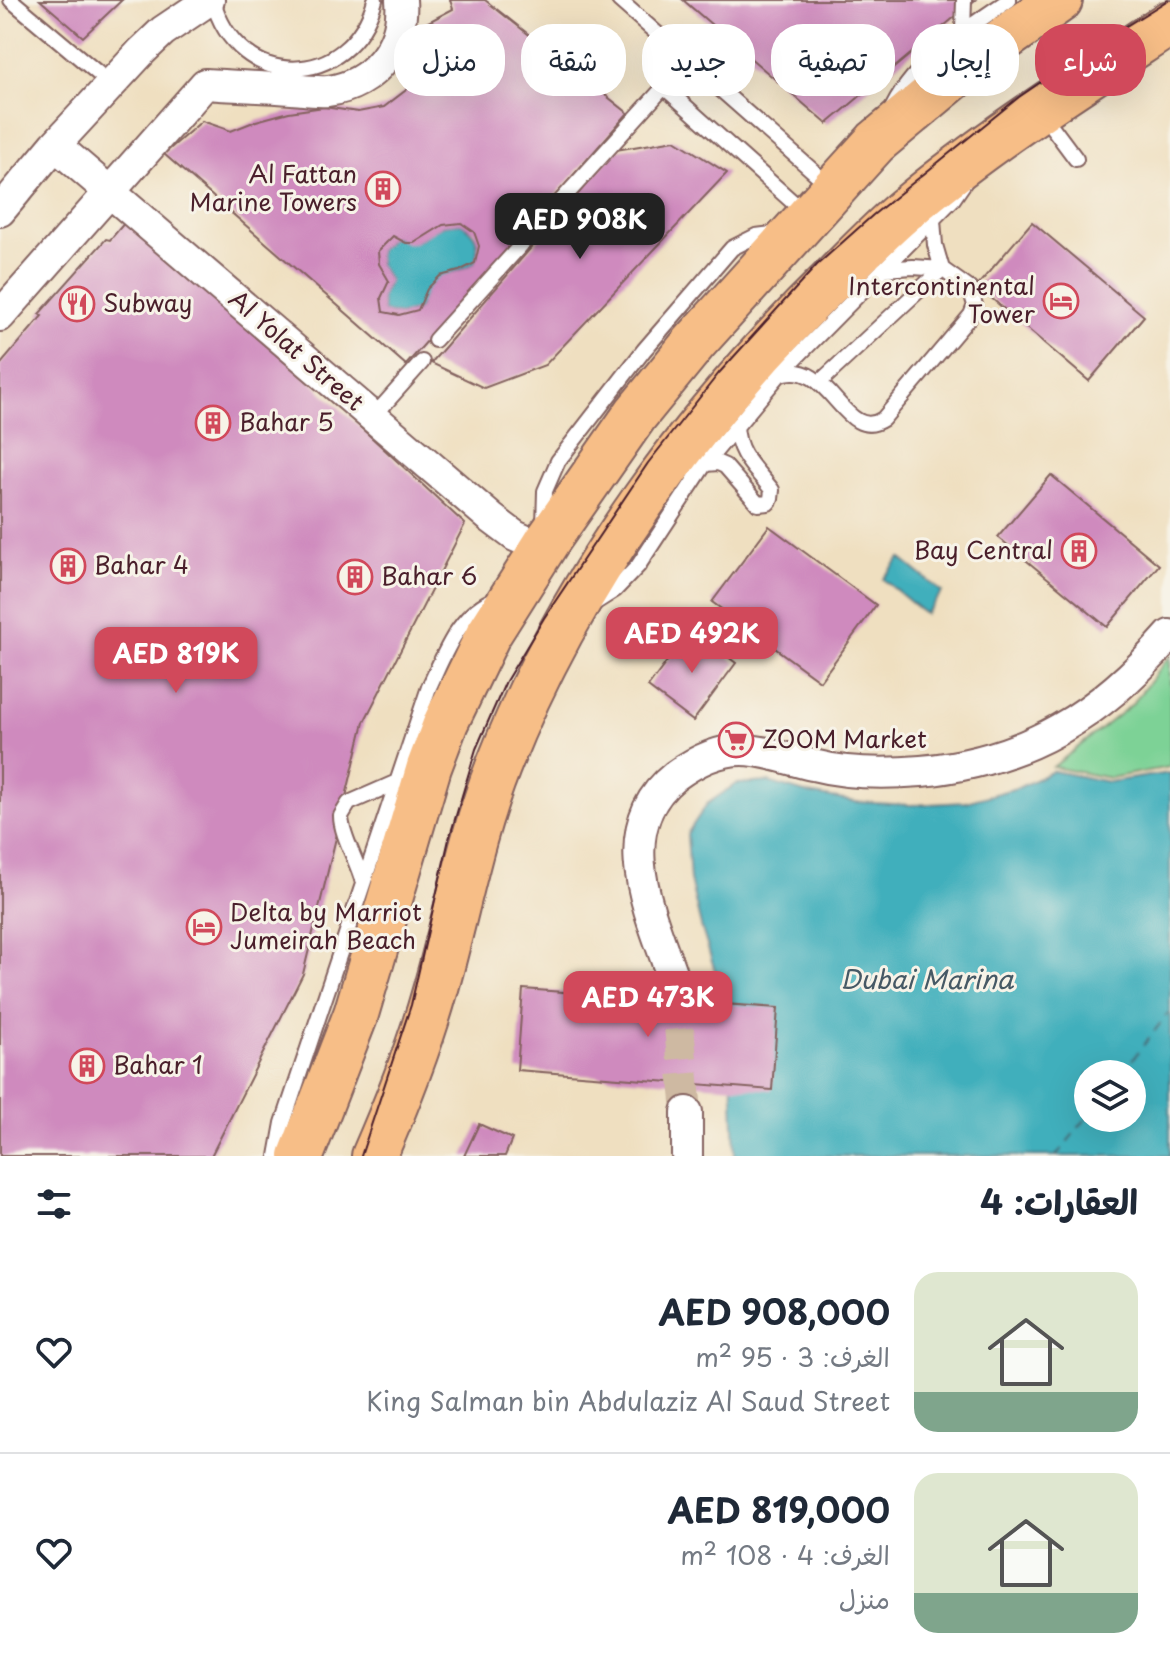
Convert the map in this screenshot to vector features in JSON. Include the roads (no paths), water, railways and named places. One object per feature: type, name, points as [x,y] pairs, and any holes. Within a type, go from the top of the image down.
[{"type":"main road","points":[[301,1156],[337,1069],[429,767],[446,722],[466,678],[513,593],[545,544],[664,378],[876,142],[960,71],[1060,0]]},
{"type":"main road","points":[[374,1156],[411,1065],[436,991],[469,856],[497,767],[571,613],[657,481],[756,359],[810,301],[905,210],[1039,109],[1170,23]]},
{"type":"main road","points":[[358,901],[372,962]]},
{"type":"street","points":[[0,211],[55,145],[142,51],[163,31],[211,0]]},
{"type":"street","points":[[0,316],[205,84],[327,91],[350,86],[371,74],[387,57],[398,36],[401,0]]},
{"type":"street","name":"Al Yolat Street","points":[[55,145],[503,527],[545,544]]},
{"type":"street","points":[[675,984],[641,882],[638,855],[641,828],[651,804],[668,782],[689,765],[714,754],[741,750],[814,766],[887,773],[959,766],[995,757],[1062,729],[1103,702],[1140,669],[1170,635]]},
{"type":"street","points":[[687,1112],[687,1156]]},
{"type":"lane","points":[[11,0],[113,85]]},
{"type":"lane","points":[[211,0],[226,33],[238,47],[260,61],[284,68],[310,68],[335,59],[355,43],[370,21],[375,0]]},
{"type":"lane","points":[[619,0],[812,213]]},
{"type":"lane","points":[[963,24],[964,0]]},
{"type":"lane","points":[[972,24],[1009,0]]},
{"type":"lane","points":[[876,142],[911,82]]},
{"type":"lane","points":[[435,340],[664,87],[812,213]]},
{"type":"lane","points":[[1039,109],[1076,159]]},
{"type":"lane","points":[[571,613],[601,599],[627,578],[705,464],[736,425],[779,375],[933,220],[958,192],[979,153]]},
{"type":"lane","points":[[933,220],[935,245],[942,269]]},
{"type":"lane","points":[[779,375],[799,371],[809,374],[857,422],[870,425],[883,419],[974,310],[975,299],[970,289],[942,269],[883,269]]},
{"type":"lane","points":[[820,382],[942,269]]},
{"type":"lane","points":[[373,417],[422,362]]},
{"type":"lane","points":[[705,464],[718,463],[730,470],[754,501],[758,504],[768,503],[773,495],[772,490],[744,457],[736,425]]},
{"type":"lane","points":[[730,470],[744,457]]},
{"type":"lane","points":[[277,1156],[283,1123],[429,687],[455,634],[477,608],[513,593]]},
{"type":"lane","points":[[358,901],[353,850],[342,830],[341,816],[349,803],[397,782]]},
{"type":"water","points":[[461,223],[476,240],[475,263],[435,282],[418,310],[399,315],[383,312],[381,298],[389,281],[379,264],[378,251],[393,236],[414,242],[441,226]]},
{"type":"water","points":[[900,558],[942,592],[925,614],[883,579]]},
{"type":"water","name":"Dubai Marina","points":[[1053,771],[1109,782],[1170,773],[1170,1156],[735,1156],[731,1041],[721,990],[690,880],[687,834],[707,804],[736,784],[769,782],[808,794],[856,802],[911,805],[966,802],[1020,787]]},
{"type":"tunnel","points":[[675,984],[687,1112]]},
{"type":"tram line","points":[[361,1156],[411,1005],[449,839],[476,749],[506,681],[544,618],[648,463],[719,373],[817,265],[873,215],[1019,97],[1168,0]]},
{"type":"place","name":"Al Fattan Marine Towers","points":[[383,189]]},
{"type":"place","name":"Intercontinental Tower","points":[[1061,301]]},
{"type":"place","name":"Subway","points":[[77,304]]},
{"type":"place","name":"Bahar 5","points":[[213,423]]},
{"type":"place","name":"Bay Central","points":[[1079,551]]},
{"type":"place","name":"Bahar 4","points":[[68,566]]},
{"type":"place","name":"Bahar 6","points":[[355,577]]},
{"type":"place","name":"ZOOM Market","points":[[736,740]]},
{"type":"place","name":"Delta by Marriot Jumeirah Beach","points":[[204,927]]},
{"type":"place","name":"Bahar 1","points":[[87,1066]]}]
